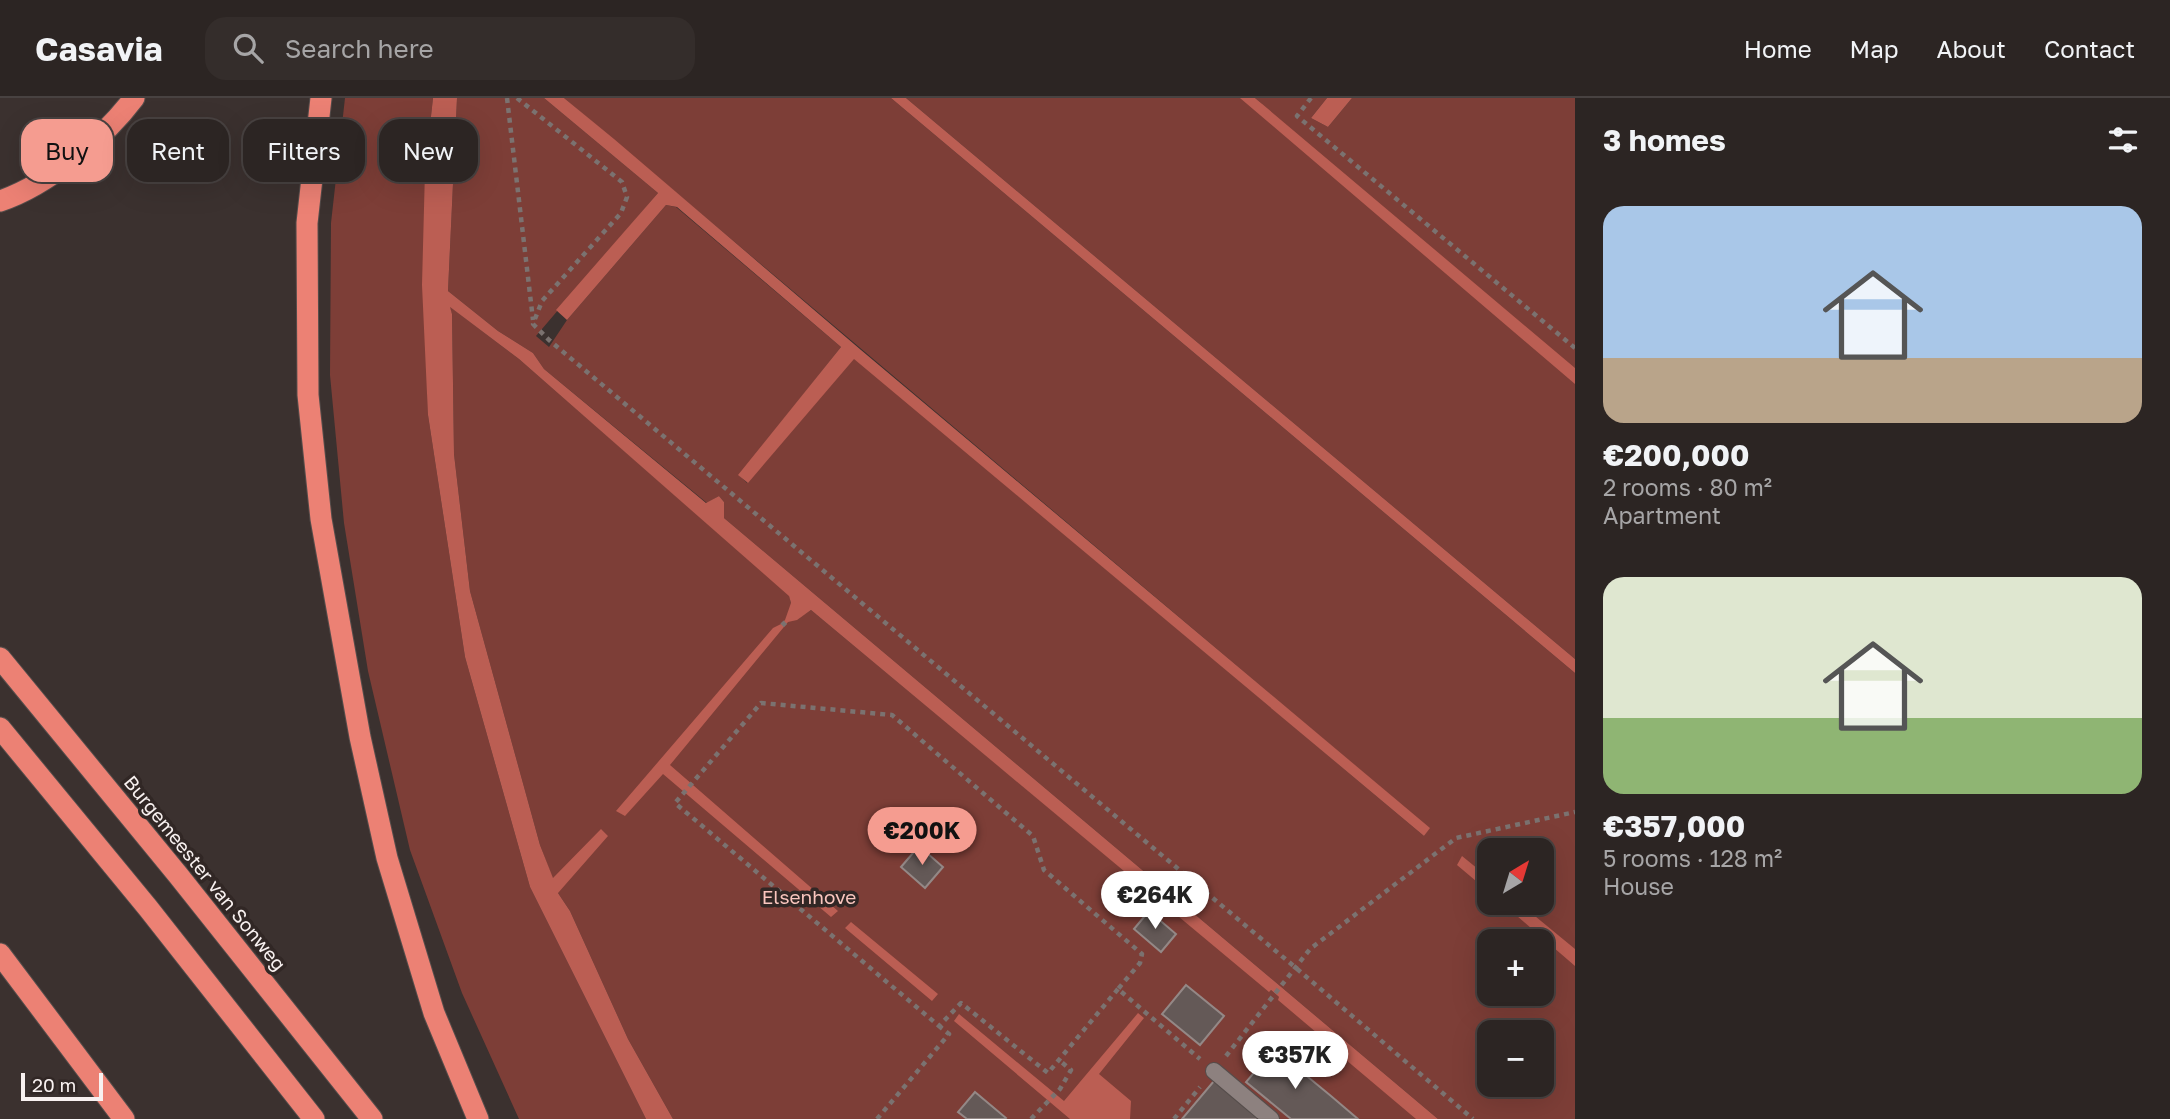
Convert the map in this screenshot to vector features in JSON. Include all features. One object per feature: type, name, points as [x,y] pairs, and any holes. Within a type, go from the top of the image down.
[{"type":"highway","points":[[0,201],[53,173],[91,146],[134,98]]},
{"type":"highway","points":[[321,98],[307,237],[309,394],[321,519],[360,737],[387,858],[434,1013],[478,1119]]},
{"type":"highway","name":"Burgemeester van Sonweg","points":[[0,658],[178,875],[372,1119]]},
{"type":"highway","points":[[0,728],[148,908],[314,1119]]},
{"type":"highway","points":[[0,954],[124,1119]]},
{"type":"lane","points":[[1213,1071],[1271,1119]]},
{"type":"path","points":[[507,98],[533,324],[1474,1119]]},
{"type":"path","points":[[517,98],[622,183],[627,197],[621,213],[542,301],[533,324]]},
{"type":"path","points":[[1311,98],[1297,116],[1575,348]]},
{"type":"path","points":[[877,1119],[949,1034],[939,1026],[675,803],[761,703],[891,715],[1033,836],[1044,870],[1142,954],[1140,963],[1048,1073],[961,1003],[939,1026]]},
{"type":"path","points":[[1174,1119],[1311,949],[1456,838],[1575,812]]},
{"type":"path","points":[[1118,989],[1213,1071]]},
{"type":"path","points":[[1031,1119],[1047,1105],[1071,1070],[1059,1060]]},
{"type":"green space","points":[[345,98],[433,98],[431,119],[379,119],[379,182],[425,182],[428,415],[465,657],[530,887],[646,1119],[519,1119],[462,993],[410,850],[368,671],[344,523],[330,375],[331,223],[336,182],[365,182],[365,119],[343,119]]},
{"type":"green space","points":[[457,98],[544,98],[658,193],[536,336],[549,347],[567,320],[666,205],[676,207],[841,347],[739,475],[747,483],[854,358],[1424,836],[1429,828],[564,98],[891,98],[1575,673],[1575,1119],[1438,1119],[724,518],[724,502],[719,496],[707,503],[544,369],[533,353],[498,331],[448,291],[453,182],[478,182],[478,119],[456,119]]},
{"type":"green space","points":[[906,98],[1253,98],[1262,104],[1255,98],[1327,98],[1311,118],[1328,127],[1352,98],[1575,98],[1575,659]]},
{"type":"green space","name":"Elsenhove","points":[[449,306],[519,359],[789,595],[791,603],[802,616],[811,610],[1271,990],[1420,1119],[673,1119],[628,1039],[570,911],[558,893],[540,845],[470,591],[454,454],[452,314]]},
{"type":"shaded area","points":[[433,98],[457,98],[456,119],[431,119]]},
{"type":"shaded area","points":[[544,98],[564,98],[614,139],[1430,828],[1424,836],[854,359],[748,483],[738,475],[841,347],[677,207],[666,205],[567,320],[556,310],[658,193]]},
{"type":"shaded area","points":[[891,98],[906,98],[1575,659],[1575,673]]},
{"type":"shaded area","points":[[1240,98],[1255,98],[1575,368],[1575,384]]},
{"type":"shaded area","points":[[1327,98],[1352,98],[1328,127],[1311,118]]},
{"type":"shaded area","points":[[425,182],[453,182],[448,291],[498,331],[533,353],[544,369],[706,503],[719,496],[724,502],[724,518],[1438,1119],[1416,1119],[1320,1038],[1278,1000],[1279,997],[1271,990],[1269,992],[811,610],[797,620],[788,622],[670,765],[838,911],[831,917],[663,774],[625,816],[616,811],[773,628],[785,620],[791,603],[789,596],[519,359],[450,307],[454,454],[470,591],[540,845],[553,878],[601,829],[608,836],[558,893],[570,911],[628,1039],[673,1119],[646,1119],[530,887],[465,657],[428,415],[422,285]]},
{"type":"shaded area","points":[[1462,856],[1477,868],[1477,882],[1457,865]]},
{"type":"shaded area","points":[[1516,915],[1534,915],[1551,929],[1532,929]]},
{"type":"shaded area","points":[[851,922],[938,994],[932,1001],[845,928]]},
{"type":"shaded area","points":[[1554,932],[1575,949],[1575,966],[1554,948]]},
{"type":"shaded area","points":[[1138,1013],[1144,1018],[1099,1074],[1131,1101],[1130,1119],[1070,1119],[954,1021],[959,1014],[1064,1101]]},
{"type":"building","points":[[919,846],[943,867],[925,888],[901,867]]},
{"type":"building","points":[[1149,911],[1176,934],[1161,952],[1134,929]]},
{"type":"building","points":[[1186,985],[1224,1016],[1200,1045],[1162,1014]]},
{"type":"building","points":[[1274,1049],[1358,1119],[1291,1119],[1246,1082]]},
{"type":"building","points":[[1214,1081],[1260,1119],[1182,1119]]},
{"type":"building","points":[[975,1092],[1006,1118],[967,1119],[958,1112]]}]
